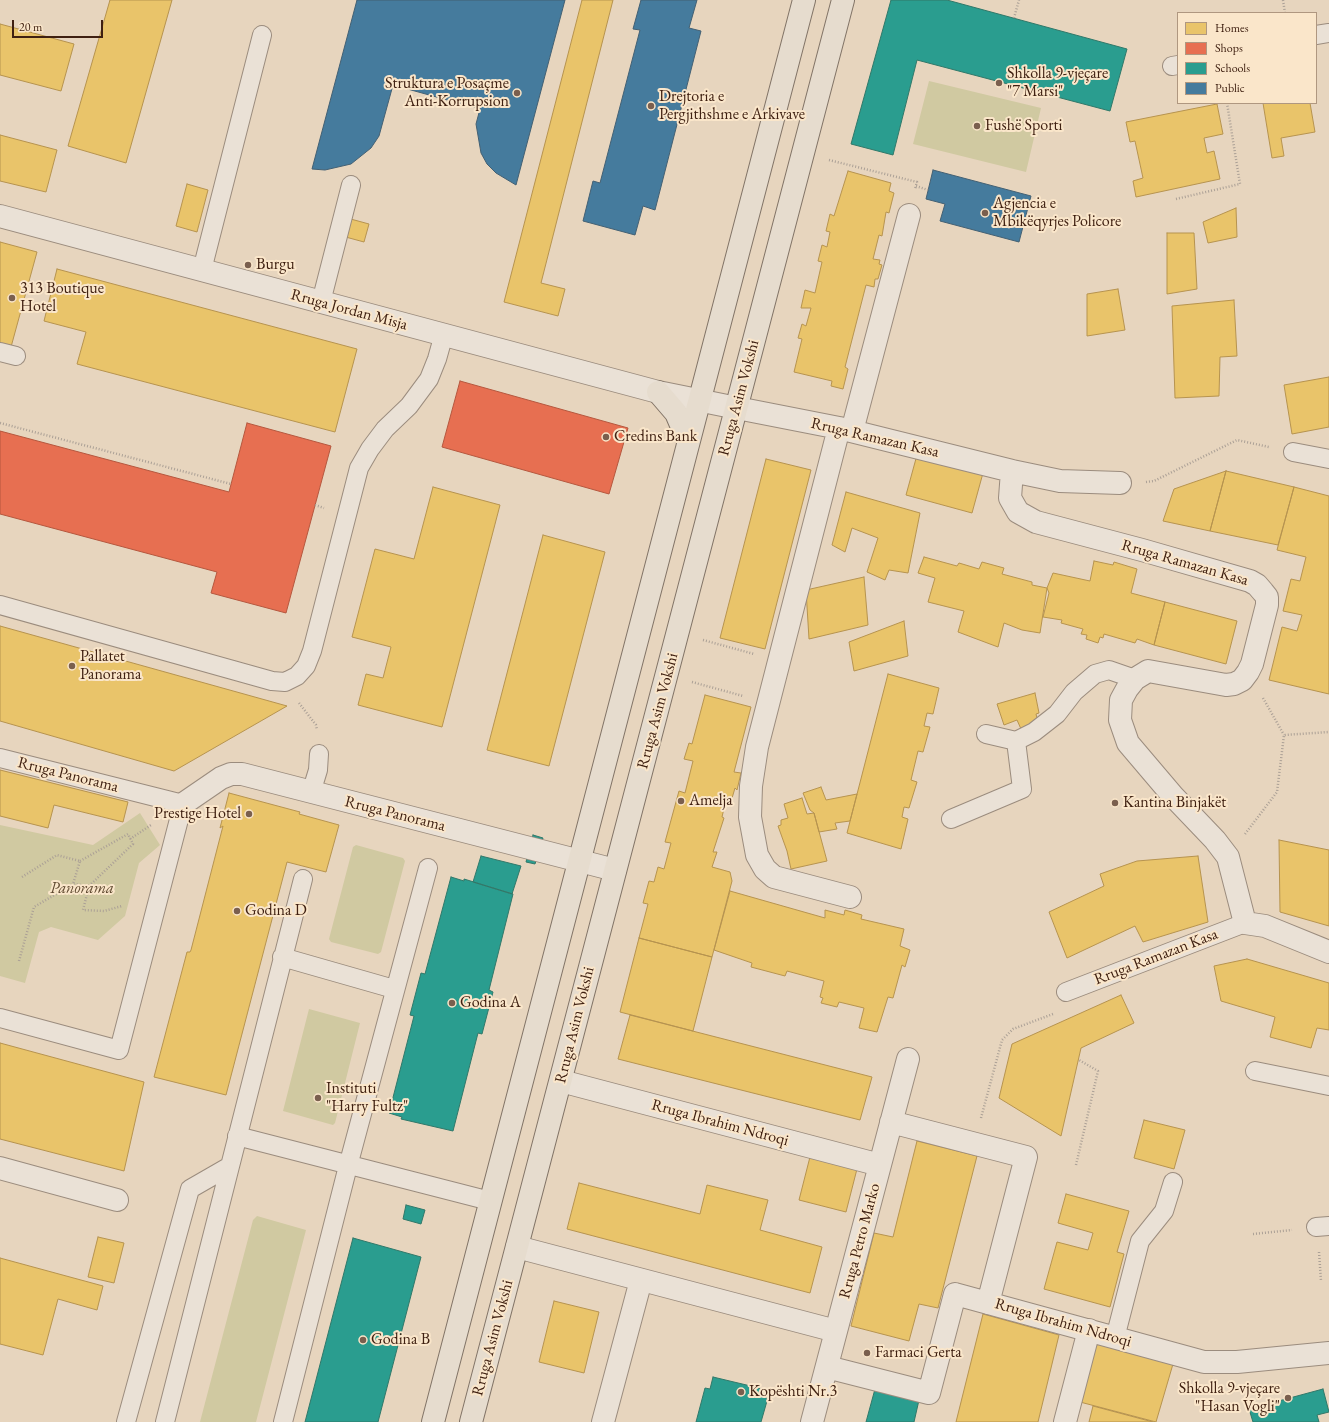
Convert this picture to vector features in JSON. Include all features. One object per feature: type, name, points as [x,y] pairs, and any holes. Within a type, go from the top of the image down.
[{"type":"main road","points":[[433,1422],[578,861],[804,0]]},
{"type":"main road","name":"Rruga Asim Vokshi","points":[[471,1422],[843,0]]},
{"type":"main road","points":[[658,392],[676,413],[688,441]]},
{"type":"street","points":[[850,898],[774,877],[765,869],[757,855],[750,817],[752,786],[757,747],[779,661],[845,429],[909,215]]},
{"type":"street","name":"Rruga Jordan Misja","points":[[0,216],[658,392],[699,401]]},
{"type":"street","name":"Rruga Ramazan Kasa","points":[[699,401],[845,429],[1012,471],[1060,481],[1120,483]]},
{"type":"street","name":"Rruga Ramazan Kasa","points":[[1012,471],[1010,498],[1018,512],[1036,522],[1142,550],[1250,581],[1258,585],[1266,597],[1267,605],[1252,664],[1242,680]]},
{"type":"street","points":[[1242,680],[1234,684],[1226,685],[1148,671],[1135,679],[1121,700],[1120,720],[1128,743],[1173,796],[1216,840],[1228,857],[1245,923]]},
{"type":"street","name":"Rruga Panorama","points":[[183,804],[221,778],[231,774],[242,774],[311,793],[615,870]]},
{"type":"street","name":"Rruga Ramazan Kasa","points":[[1245,923],[1265,926],[1329,952]]},
{"type":"street","name":"Rruga Petro Marko","points":[[812,1422],[908,1059]]},
{"type":"street","name":"Rruga Ibrahim Ndroqi","points":[[561,1081],[880,1165]]},
{"type":"street","name":"Rruga Ibrahim Ndroqi","points":[[891,1122],[1026,1156],[988,1302],[1204,1362],[1237,1362],[1329,1353]]},
{"type":"street","points":[[0,1168],[117,1200]]},
{"type":"street","points":[[517,1247],[836,1331]]},
{"type":"street","points":[[603,1422],[641,1280]]},
{"type":"street","points":[[827,1366],[929,1393],[955,1294],[988,1302]]},
{"type":"street","points":[[1065,1422],[1089,1330]]},
{"type":"lane","points":[[1317,35],[1329,33]]},
{"type":"lane","points":[[202,270],[262,35]]},
{"type":"lane","points":[[321,302],[351,186]]},
{"type":"lane","points":[[0,605],[272,681],[285,682],[297,676],[306,666],[312,651],[359,468],[370,449],[385,429],[409,406],[429,379],[437,359],[444,334]]},
{"type":"lane","points":[[1293,452],[1329,459]]},
{"type":"lane","points":[[986,734],[1016,741],[1034,732],[1057,714],[1074,692],[1095,674],[1108,670],[1135,679]]},
{"type":"lane","points":[[951,819],[1022,789],[1016,741]]},
{"type":"lane","points":[[311,793],[318,770],[319,754]]},
{"type":"lane","name":"Rruga Panorama","points":[[0,758],[183,804]]},
{"type":"lane","points":[[0,1018],[119,1050],[183,804]]},
{"type":"lane","points":[[283,1422],[394,989],[428,868]]},
{"type":"lane","points":[[165,1422],[303,879]]},
{"type":"lane","name":"Rruga Ramazan Kasa","points":[[1066,992],[1245,923]]},
{"type":"lane","points":[[282,957],[394,989]]},
{"type":"lane","points":[[1255,1071],[1329,1086]]},
{"type":"lane","points":[[237,1136],[348,1166],[490,1201]]},
{"type":"lane","points":[[126,1422],[190,1189],[230,1166]]},
{"type":"lane","points":[[1115,1338],[1140,1241],[1164,1211],[1173,1182]]},
{"type":"path","points":[[1014,18],[1019,0]]},
{"type":"path","points":[[1283,0],[1285,12]]},
{"type":"path","points":[[1176,199],[1240,184],[1227,104]]},
{"type":"path","points":[[825,159],[917,182],[909,215]]},
{"type":"path","points":[[916,186],[928,190]]},
{"type":"path","points":[[0,423],[231,484]]},
{"type":"path","points":[[1120,483],[1154,482],[1237,440],[1293,452]]},
{"type":"path","points":[[699,638],[779,661]]},
{"type":"path","points":[[1228,857],[1277,792],[1284,735],[1260,692],[1242,680]]},
{"type":"path","points":[[687,681],[768,704]]},
{"type":"path","points":[[292,701],[299,703],[316,725],[319,754]]},
{"type":"path","points":[[1284,735],[1329,732]]},
{"type":"path","points":[[73,884],[80,861],[128,834],[133,844],[89,886],[83,910],[104,911],[122,906]]},
{"type":"path","points":[[22,877],[58,855],[80,861]]},
{"type":"path","points":[[19,962],[34,907],[73,884],[89,886]]},
{"type":"path","points":[[974,1143],[1002,1040],[1013,1029],[1055,1013]]},
{"type":"path","points":[[1076,1165],[1098,1071],[1079,1060]]},
{"type":"path","points":[[1253,1234],[1322,1226],[1321,1281]]},
{"type":"green space","name":"Fushë Sporti","points":[[929,81],[1041,108],[1026,172],[913,144]]},
{"type":"green space","name":"Panorama","points":[[140,813],[160,845],[139,863],[125,916],[98,940],[51,927],[39,932],[25,983],[0,976],[0,825],[93,845]]},
{"type":"green space","points":[[356,845],[403,858],[405,861],[381,952],[378,954],[331,942],[329,939],[353,847]]},
{"type":"green space","points":[[309,1009],[360,1023],[335,1123],[333,1125],[283,1111]]},
{"type":"green space","points":[[257,1216],[306,1230],[256,1422],[200,1422],[253,1220]]},
{"type":"building: Homes","points":[[110,0],[172,0],[126,163],[68,146]]},
{"type":"building: Homes","points":[[582,0],[613,0],[541,283],[565,289],[558,316],[504,302]]},
{"type":"building: Homes","points":[[0,24],[74,44],[61,91],[0,75]]},
{"type":"building: Homes","points":[[1217,104],[1223,134],[1204,138],[1207,153],[1214,151],[1220,179],[1136,197],[1133,181],[1143,178],[1135,141],[1130,142],[1126,122]]},
{"type":"building: Homes","points":[[1263,104],[1310,104],[1315,132],[1281,138],[1284,156],[1272,158]]},
{"type":"building: Homes","points":[[0,135],[57,150],[46,192],[0,181]]},
{"type":"building: Homes","points":[[848,171],[891,183],[889,191],[894,193],[889,213],[886,212],[882,236],[879,235],[873,259],[880,260],[879,264],[882,265],[878,279],[875,279],[874,287],[866,285],[845,367],[848,369],[843,389],[831,386],[832,381],[794,372],[802,339],[798,338],[802,324],[806,326],[811,308],[801,308],[805,290],[815,293],[822,262],[818,261],[822,245],[827,247],[830,232],[826,231],[830,214],[834,216]]},
{"type":"building: Homes","points":[[187,184],[208,190],[197,232],[176,226]]},
{"type":"building: Homes","points":[[1236,208],[1237,237],[1208,243],[1203,222]]},
{"type":"building: Homes","points":[[347,218],[369,224],[364,242],[342,236]]},
{"type":"building: Homes","points":[[1167,233],[1194,233],[1197,289],[1167,294]]},
{"type":"building: Homes","name":"313 Boutique Hotel","points":[[0,242],[37,252],[11,347],[0,344]]},
{"type":"building: Homes","points":[[57,269],[357,349],[335,432],[77,364],[86,332],[44,321]]},
{"type":"building: Homes","points":[[1118,289],[1125,330],[1087,336],[1087,294]]},
{"type":"building: Homes","points":[[1234,300],[1237,356],[1220,357],[1219,396],[1175,398],[1172,306]]},
{"type":"building: Homes","points":[[1329,377],[1329,427],[1292,434],[1284,385]]},
{"type":"building: Homes","points":[[917,455],[983,473],[972,513],[906,495]]},
{"type":"building: Homes","points":[[766,459],[811,470],[765,649],[720,638]]},
{"type":"building: Homes","points":[[1226,471],[1210,531],[1163,521],[1174,489]]},
{"type":"building: Homes","points":[[1226,471],[1294,487],[1278,545],[1210,531]]},
{"type":"building: Homes","points":[[433,487],[500,505],[442,727],[358,705],[366,674],[383,678],[391,647],[352,637],[375,549],[414,559]]},
{"type":"building: Homes","points":[[1294,487],[1329,496],[1329,694],[1269,680],[1282,627],[1297,631],[1302,615],[1283,611],[1291,579],[1300,581],[1306,557],[1277,550]]},
{"type":"building: Homes","points":[[846,492],[920,513],[908,573],[889,570],[885,580],[867,572],[878,538],[852,528],[845,552],[832,545]]},
{"type":"building: Homes","points":[[543,535],[605,552],[549,766],[487,750]]},
{"type":"building: Homes","points":[[924,557],[957,566],[959,563],[979,569],[982,562],[1004,568],[1002,574],[1032,582],[1032,585],[1047,588],[1040,633],[1022,630],[1004,623],[998,647],[958,632],[964,611],[928,602],[935,578],[918,573]]},
{"type":"building: Homes","points":[[1094,561],[1113,565],[1114,562],[1137,569],[1131,593],[1165,602],[1154,645],[1137,639],[1135,643],[1104,634],[1103,638],[1100,637],[1098,643],[1086,639],[1087,635],[1081,634],[1083,629],[1061,623],[1062,620],[1043,617],[1049,593],[1047,588],[1053,573],[1090,581]]},
{"type":"building: Homes","points":[[864,577],[868,625],[809,639],[806,590]]},
{"type":"building: Homes","points":[[1165,602],[1237,621],[1226,664],[1154,645]]},
{"type":"building: Homes","points":[[904,621],[908,656],[854,671],[849,642]]},
{"type":"building: Homes","name":"Pallatet Panorama","points":[[0,626],[287,706],[174,771],[0,721]]},
{"type":"building: Homes","points":[[888,674],[939,688],[933,714],[927,713],[924,726],[930,727],[923,752],[918,751],[911,780],[917,782],[909,808],[904,807],[902,817],[908,819],[901,849],[847,833]]},
{"type":"building: Homes","points":[[1035,693],[1039,713],[1036,714],[1038,722],[1021,729],[1017,720],[1004,725],[997,704]]},
{"type":"building: Homes","points":[[705,695],[751,707],[734,772],[741,773],[737,790],[735,788],[730,805],[725,804],[722,817],[724,818],[713,852],[717,852],[712,867],[730,872],[732,881],[712,957],[639,938],[648,904],[643,903],[649,881],[654,882],[658,867],[664,869],[671,843],[665,842],[679,791],[685,793],[693,761],[684,759],[689,743],[692,744]]},
{"type":"building: Homes","points":[[0,770],[128,802],[123,822],[54,805],[48,828],[0,816]]},
{"type":"building: Homes","points":[[821,787],[826,800],[857,794],[850,821],[835,823],[837,829],[819,832],[814,813],[810,810],[803,793]]},
{"type":"building: Homes","name":"Godina D","points":[[229,793],[300,812],[299,814],[339,825],[326,872],[287,862],[226,1095],[154,1077],[187,952],[190,952],[191,950],[223,826],[220,828]]},
{"type":"building: Homes","points":[[802,798],[807,814],[814,813],[827,861],[791,869],[787,851],[778,826],[781,825],[781,820],[788,818],[784,804]]},
{"type":"building: Homes","points":[[1279,840],[1329,850],[1329,926],[1280,912]]},
{"type":"building: Homes","points":[[1198,856],[1208,922],[1143,942],[1135,926],[1067,958],[1049,912],[1104,886],[1100,874],[1137,861]]},
{"type":"building: Homes","points":[[730,891],[825,918],[825,910],[844,915],[845,910],[862,915],[861,919],[904,929],[900,946],[910,950],[905,967],[902,965],[893,998],[888,997],[877,1032],[859,1028],[864,1008],[839,1002],[837,1007],[821,1003],[823,998],[820,997],[824,981],[787,971],[785,976],[751,967],[752,963],[714,950]]},
{"type":"building: Homes","points":[[639,938],[712,957],[693,1031],[620,1012]]},
{"type":"building: Homes","points":[[1247,959],[1329,983],[1329,1030],[1317,1028],[1311,1048],[1270,1037],[1275,1017],[1221,1001],[1214,966]]},
{"type":"building: Homes","points":[[1121,995],[1134,1023],[1081,1048],[1061,1136],[999,1098],[1012,1044]]},
{"type":"building: Homes","points":[[630,1015],[872,1077],[860,1120],[618,1059]]},
{"type":"building: Homes","points":[[0,1043],[144,1082],[124,1171],[0,1139]]},
{"type":"building: Homes","points":[[1144,1120],[1185,1130],[1174,1169],[1134,1158]]},
{"type":"building: Homes","points":[[917,1141],[977,1156],[938,1308],[919,1304],[909,1341],[851,1326],[874,1233],[893,1237]]},
{"type":"building: Homes","points":[[811,1153],[858,1165],[846,1212],[799,1200]]},
{"type":"building: Homes","points":[[579,1183],[700,1214],[707,1185],[768,1200],[760,1230],[822,1247],[810,1293],[567,1229]]},
{"type":"building: Homes","points":[[1066,1194],[1129,1211],[1117,1252],[1124,1254],[1110,1307],[1044,1289],[1057,1242],[1088,1250],[1093,1233],[1058,1223]]},
{"type":"building: Homes","points":[[98,1237],[124,1243],[114,1283],[88,1277]]},
{"type":"building: Homes","points":[[0,1258],[103,1286],[97,1310],[58,1299],[43,1355],[0,1344]]},
{"type":"building: Homes","points":[[554,1301],[599,1312],[584,1373],[539,1362]]},
{"type":"building: Homes","points":[[983,1314],[1059,1335],[1038,1422],[956,1422]]},
{"type":"building: Homes","points":[[1097,1342],[1173,1364],[1156,1422],[1080,1402]]},
{"type":"building: Homes","points":[[1093,1406],[1153,1422],[1089,1422]]},
{"type":"building: Shops","points":[[460,381],[628,428],[609,494],[442,447]]},
{"type":"building: Shops","points":[[247,423],[331,446],[286,613],[211,593],[217,572],[0,514],[0,431],[229,492]]},
{"type":"building: Schools","points":[[891,0],[947,0],[1127,49],[1110,111],[917,60],[893,155],[851,144]]},
{"type":"building: Schools","points":[[533,835],[543,838],[535,864],[526,862]]},
{"type":"building: Schools","points":[[481,856],[521,866],[512,894],[473,882]]},
{"type":"building: Schools","name":"Godina A","points":[[451,877],[464,881],[464,879],[513,894],[489,990],[493,992],[482,1034],[478,1033],[453,1131],[401,1119],[402,1117],[389,1113],[414,1016],[410,1015],[421,973],[425,974]]},
{"type":"building: Schools","points":[[406,1205],[425,1210],[421,1224],[403,1219]]},
{"type":"building: Schools","name":"Godina B","points":[[353,1238],[421,1257],[378,1422],[305,1422]]},
{"type":"building: Schools","points":[[713,1377],[759,1388],[764,1392],[767,1401],[761,1422],[696,1422],[705,1388],[710,1389]]},
{"type":"building: Schools","points":[[875,1389],[919,1400],[914,1422],[866,1422]]},
{"type":"building: Schools","points":[[1323,1389],[1329,1412],[1317,1415],[1319,1422],[1253,1422],[1249,1409]]},
{"type":"building: Public","points":[[357,0],[565,0],[516,185],[496,173],[487,164],[481,153],[476,124],[480,109],[393,85],[379,136],[371,148],[351,164],[325,170],[312,169]]},
{"type":"building: Public","name":"Drejtoria e Pergjithshme e Arkivave","points":[[641,0],[697,0],[689,28],[701,31],[655,210],[643,206],[635,235],[583,221],[593,181],[600,183],[640,30],[633,29]]},
{"type":"building: Public","name":"Agjencia e Mbikëqyrjes Policore","points":[[933,170],[1031,196],[1019,242],[940,221],[945,204],[926,199]]},
{"type":"place","name":"Shkolla 9-vjeçare \"7 Marsi\"","points":[[999,83]]},
{"type":"place","name":"Struktura e Posaçme Anti-Korrupsion","points":[[517,93]]},
{"type":"place","name":"Drejtoria e Pergjithshme e Arkivave","points":[[651,106]]},
{"type":"place","name":"Fushë Sporti","points":[[977,126]]},
{"type":"place","name":"Agjencia e Mbikëqyrjes Policore","points":[[985,213]]},
{"type":"place","name":"Burgu","points":[[248,265]]},
{"type":"place","name":"313 Boutique Hotel","points":[[12,298]]},
{"type":"place","name":"Credins Bank","points":[[606,437]]},
{"type":"place","name":"Pallatet Panorama","points":[[72,666]]},
{"type":"place","name":"Amelja","points":[[681,801]]},
{"type":"place","name":"Kantina Binjakët","points":[[1115,803]]},
{"type":"place","name":"Prestige Hotel","points":[[249,814]]},
{"type":"place","name":"Godina D","points":[[237,911]]},
{"type":"place","name":"Godina A","points":[[452,1003]]},
{"type":"place","name":"Instituti \"Harry Fultz\"","points":[[318,1098]]},
{"type":"place","name":"Godina B","points":[[363,1340]]},
{"type":"place","name":"Farmaci Gerta","points":[[867,1353]]},
{"type":"place","name":"Kopështi Nr.3","points":[[741,1392]]},
{"type":"place","name":"Shkolla 9-vjeçare \"Hasan Vogli\"","points":[[1288,1398]]}]
